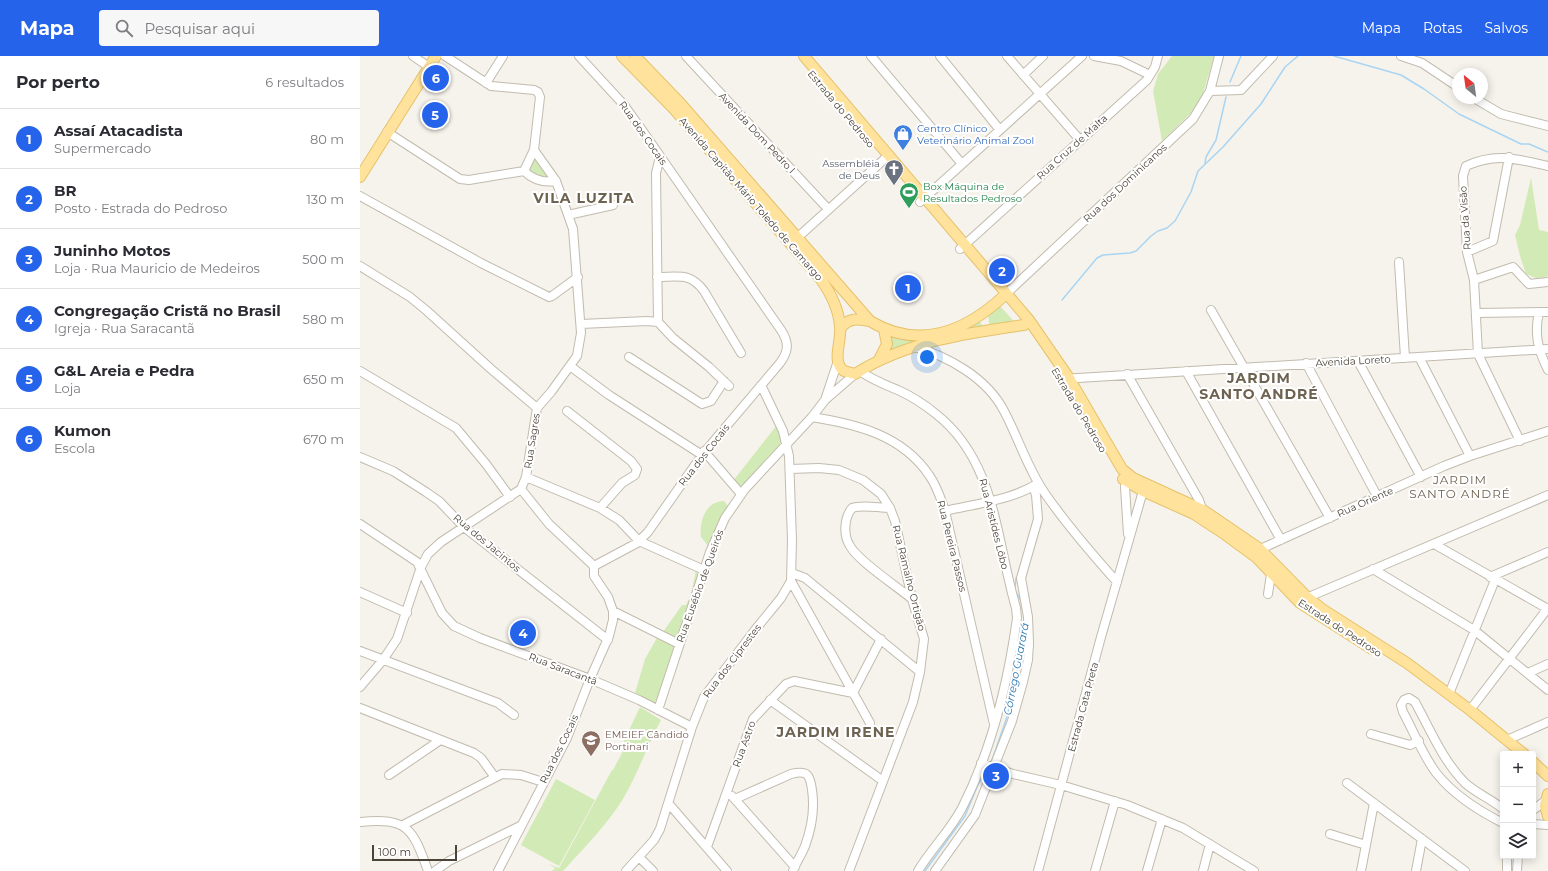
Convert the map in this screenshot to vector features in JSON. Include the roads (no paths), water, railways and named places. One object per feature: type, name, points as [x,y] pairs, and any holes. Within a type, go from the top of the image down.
[{"type":"main road","points":[[360,177],[436,56]]},
{"type":"main road","name":"Avenida Capitão Mário Toledo de Camargo","points":[[622,56],[674,109],[817,274],[831,296],[840,328],[838,362]]},
{"type":"main road","name":"Avenida Capitão Mário Toledo de Camargo","points":[[635,56],[680,104],[870,321],[884,329]]},
{"type":"main road","name":"Estrada do Pedroso","points":[[796,56],[887,158]]},
{"type":"main road","name":"Estrada do Pedroso","points":[[804,56],[922,200],[1026,322],[1066,378],[1129,480],[1202,515],[1256,551],[1303,600]]},
{"type":"main road","points":[[879,360],[887,344],[884,329],[910,336],[932,335],[966,325],[986,312],[1004,296]]},
{"type":"main road","points":[[986,312],[985,319],[990,329]]},
{"type":"main road","points":[[840,328],[852,319],[870,321]]},
{"type":"main road","name":"Rua Eusébio de Queirós","points":[[857,373],[879,360],[914,347],[955,336],[1026,322]]},
{"type":"main road","points":[[838,362],[844,372],[857,373]]},
{"type":"main road","name":"Estrada do Pedroso","points":[[1256,551],[1271,574],[1303,600],[1322,609],[1449,694],[1520,751]]},
{"type":"main road","points":[[1536,765],[1547,777]]},
{"type":"main road","points":[[1547,797],[1548,816]]},
{"type":"street","points":[[413,56],[430,66]]},
{"type":"street","points":[[445,56],[494,87],[534,90],[538,92],[540,97],[534,150],[524,171]]},
{"type":"street","points":[[486,83],[503,56]]},
{"type":"street","name":"Rua dos Cocais","points":[[579,56],[624,105],[787,339],[788,347],[783,359],[703,453],[652,527],[639,541],[594,566]]},
{"type":"street","name":"Avenida Dom Pedro I","points":[[686,56],[828,209]]},
{"type":"street","points":[[871,56],[962,164]]},
{"type":"street","points":[[940,56],[1000,130]]},
{"type":"street","points":[[1007,56],[1080,140]]},
{"type":"street","points":[[1023,75],[1043,56]]},
{"type":"street","points":[[922,200],[1082,56]]},
{"type":"street","points":[[1094,56],[1121,61],[1150,75]]},
{"type":"street","name":"Rua Cruz de Malta","points":[[962,247],[1150,75],[1158,56]]},
{"type":"street","name":"Rua dos Dominicanos","points":[[1004,296],[1188,124],[1210,91],[1219,56]]},
{"type":"street","points":[[1401,56],[1422,63],[1452,83]]},
{"type":"street","points":[[1210,91],[1241,90],[1269,58]]},
{"type":"street","points":[[1484,104],[1500,114],[1548,126]]},
{"type":"street","points":[[387,132],[460,179],[469,180],[524,171],[535,179],[549,182],[556,181]]},
{"type":"street","name":"Rua Sagres","points":[[522,489],[526,477],[537,408],[577,356],[581,324],[573,229],[556,181],[534,150]]},
{"type":"street","name":"Rua da Visão","points":[[1478,354],[1474,280],[1467,252],[1463,176],[1466,166],[1477,161],[1500,156],[1548,166]]},
{"type":"street","points":[[658,322],[656,173],[660,157]]},
{"type":"street","points":[[1467,252],[1493,241],[1509,157]]},
{"type":"street","points":[[797,238],[887,158]]},
{"type":"street","points":[[360,196],[481,263],[548,297],[557,293],[578,277]]},
{"type":"street","points":[[568,214],[613,204]]},
{"type":"street","points":[[1399,262],[1405,358]]},
{"type":"street","points":[[360,266],[410,297],[537,408]]},
{"type":"street","points":[[1474,280],[1513,267],[1529,284],[1548,282]]},
{"type":"street","points":[[657,277],[686,277],[697,283],[704,291],[742,353]]},
{"type":"street","points":[[1211,310],[1330,518]]},
{"type":"street","points":[[1539,312],[1536,332],[1539,350],[1548,370]]},
{"type":"street","points":[[1476,313],[1548,312]]},
{"type":"street","points":[[581,324],[647,321],[658,322],[673,338],[709,367],[726,384],[711,401],[702,404],[629,357]]},
{"type":"street","points":[[914,347],[930,352],[958,366],[972,376],[996,398],[1004,411],[1036,485],[1078,538],[1117,582]]},
{"type":"street","name":"Avenida Loreto","points":[[1066,378],[1548,349]]},
{"type":"street","points":[[1478,354],[1520,441]]},
{"type":"street","points":[[1419,357],[1470,456]]},
{"type":"street","points":[[1358,361],[1421,476]]},
{"type":"street","name":"Rua Eusébio de Queirós","points":[[825,400],[838,362]]},
{"type":"street","points":[[1306,363],[1377,496]]},
{"type":"street","points":[[570,366],[609,395],[703,453],[741,494]]},
{"type":"street","points":[[360,371],[456,428],[486,464],[510,497]]},
{"type":"street","points":[[1186,371],[1281,540]]},
{"type":"street","name":"Rua Eusébio de Queirós","points":[[658,710],[704,570],[722,525],[741,494],[787,442],[812,417],[825,400],[857,373]]},
{"type":"street","name":"Rua Aristídes Lôbo","points":[[857,373],[913,398],[950,427],[960,437],[979,466],[990,501],[1017,618],[1013,645]]},
{"type":"street","points":[[1127,374],[1192,489],[1202,515]]},
{"type":"street","points":[[761,385],[787,442],[790,469],[791,577],[870,723]]},
{"type":"street","points":[[567,411],[631,461],[637,469],[635,475],[622,484],[600,508]]},
{"type":"street","name":"Rua Pereira Passos","points":[[812,417],[839,421],[867,428],[906,450],[930,475],[938,490],[945,511],[994,727]]},
{"type":"street","name":"Rua Oriente","points":[[1256,551],[1421,476],[1470,456],[1548,431]]},
{"type":"street","name":"Rua dos Jacintos","points":[[360,456],[393,471],[426,492],[439,502],[464,528],[608,640]]},
{"type":"street","name":"Rua Ramalho Ortigão","points":[[790,469],[826,468],[854,475],[876,489],[890,508],[895,521],[912,599],[924,639],[920,672],[913,702],[849,871]]},
{"type":"street","points":[[526,477],[600,508],[619,520],[639,541],[704,570]]},
{"type":"street","name":"Estrada Cata Preta","points":[[1128,542],[1126,505],[1129,480]]},
{"type":"street","points":[[945,511],[1026,491],[1036,485]]},
{"type":"street","points":[[936,871],[975,815],[995,767],[1012,720],[1028,660],[1028,617],[1021,578],[1038,519],[1036,485]]},
{"type":"street","name":"Estrada Cata Preta","points":[[1038,871],[1143,487]]},
{"type":"street","points":[[360,687],[383,660],[397,639],[421,567],[434,548],[522,489],[549,524],[594,566],[594,576],[608,597],[613,611],[679,644]]},
{"type":"street","points":[[1185,506],[1192,489]]},
{"type":"street","points":[[1303,600],[1548,495]]},
{"type":"street","points":[[1126,505],[1131,512],[1137,512]]},
{"type":"street","points":[[890,508],[876,509],[862,506],[852,508],[846,518],[846,539],[857,555],[912,599]]},
{"type":"street","name":"Rua Saracantã","points":[[360,524],[409,555],[421,567],[442,613],[454,626],[480,638],[590,679],[692,727]]},
{"type":"street","points":[[1434,544],[1547,608],[1470,710]]},
{"type":"street","points":[[1449,694],[1492,578],[1548,552]]},
{"type":"street","points":[[1373,569],[1474,630],[1548,690]]},
{"type":"street","points":[[1268,594],[1271,574]]},
{"type":"street","points":[[791,577],[805,578],[920,672]]},
{"type":"street","name":"Rua dos Ciprestes","points":[[626,871],[654,840],[669,804],[692,727],[704,697],[713,683],[781,598],[791,577]]},
{"type":"street","points":[[360,592],[406,613]]},
{"type":"street","name":"Rua dos Cocais","points":[[498,871],[572,728],[590,679],[608,640],[613,620],[613,611]]},
{"type":"street","points":[[853,693],[881,639]]},
{"type":"street","points":[[918,871],[962,808],[982,763],[1001,702],[1013,645],[1029,647]]},
{"type":"street","points":[[360,651],[498,703],[514,715]]},
{"type":"street","points":[[1528,673],[1548,664]]},
{"type":"street","name":"Rua Astro","points":[[707,847],[753,719],[770,700],[786,684],[794,681],[853,693]]},
{"type":"street","points":[[1500,807],[1475,791],[1458,776],[1444,756],[1415,702],[1409,698],[1404,700],[1401,705],[1403,712],[1437,774],[1453,791],[1485,814],[1500,822]]},
{"type":"street","points":[[770,700],[883,781]]},
{"type":"street","points":[[989,702],[995,705],[1001,702]]},
{"type":"street","points":[[360,708],[474,754],[481,758],[494,776]]},
{"type":"street","points":[[1507,740],[1548,722]]},
{"type":"street","points":[[1371,734],[1410,745],[1419,741]]},
{"type":"street","points":[[389,775],[439,741]]},
{"type":"street","points":[[982,763],[1013,774],[1061,785],[1115,801],[1162,819],[1184,825],[1210,844],[1254,871]]},
{"type":"street","points":[[728,791],[794,869],[805,846],[812,825],[814,805],[811,780],[808,776],[800,772],[791,774],[735,799]]},
{"type":"street","points":[[403,825],[494,776],[512,773],[543,782]]},
{"type":"street","points":[[1347,783],[1465,871]]},
{"type":"street","points":[[1536,807],[1547,797]]},
{"type":"street","points":[[1095,871],[1115,801]]},
{"type":"street","points":[[1361,871],[1374,803]]},
{"type":"street","points":[[669,804],[727,871]]},
{"type":"street","points":[[1148,871],[1162,819]]},
{"type":"street","points":[[360,822],[384,821],[403,825],[413,834],[428,871]]},
{"type":"street","points":[[1536,824],[1548,825]]},
{"type":"street","points":[[434,871],[461,854],[520,826]]},
{"type":"street","points":[[1330,834],[1366,845]]},
{"type":"street","points":[[1416,871],[1422,839]]},
{"type":"street","points":[[1203,871],[1210,844]]},
{"type":"street","points":[[639,857],[653,871]]},
{"type":"street","points":[[1507,859],[1507,871]]},
{"type":"street","points":[[1517,871],[1518,859]]},
{"type":"waterway","points":[[1230,82],[1241,56]]},
{"type":"waterway","points":[[1062,300],[1097,258],[1103,255],[1130,253],[1136,251],[1151,236],[1158,231],[1167,228],[1175,221],[1191,192],[1198,171],[1223,147],[1261,104],[1285,67],[1298,56]]},
{"type":"waterway","points":[[1334,56],[1401,75],[1424,89],[1459,114],[1521,144],[1529,144],[1548,152]]},
{"type":"waterway","points":[[1205,163],[1206,157],[1216,140],[1226,97]]},
{"type":"waterway","name":"Córrego Guarará","points":[[1015,587],[1016,578]]},
{"type":"waterway","name":"Córrego Guarará","points":[[1015,590],[1021,601]]},
{"type":"waterway","name":"Córrego Guarará","points":[[1022,644],[1025,630]]},
{"type":"waterway","name":"Córrego Guarará","points":[[992,760],[1007,717],[1021,650]]},
{"type":"waterway","name":"Córrego Guarará","points":[[925,871],[965,816],[977,787],[985,773]]},
{"type":"place","name":"Kumon","points":[[436,78]]},
{"type":"place","name":"G&L Areia e Pedra","points":[[435,115]]},
{"type":"place","name":"Centro Clínico Veterinário Animal Zool","points":[[903,151]]},
{"type":"place","name":"Assembléia de Deus","points":[[894,186]]},
{"type":"place","name":"Box Máquina de Resultados Pedroso","points":[[909,209]]},
{"type":"place","name":"BR","points":[[1002,271]]},
{"type":"place","name":"Assaí Atacadista","points":[[908,288]]},
{"type":"place","name":"Congregação Cristã no Brasil","points":[[523,633]]},
{"type":"place","name":"EMEIEF Cândido Portinari","points":[[591,757]]},
{"type":"place","name":"Juninho Motos","points":[[996,776]]},
{"type":"district","name":"VILA LUZITA","points":[[584,198]]},
{"type":"district","name":"JARDIM SANTO ANDRÉ","points":[[1259,386]]},
{"type":"district","name":"JARDIM SANTO ANDRÉ","points":[[1460,486]]},
{"type":"district","name":"JARDIM IRENE","points":[[836,732]]}]
